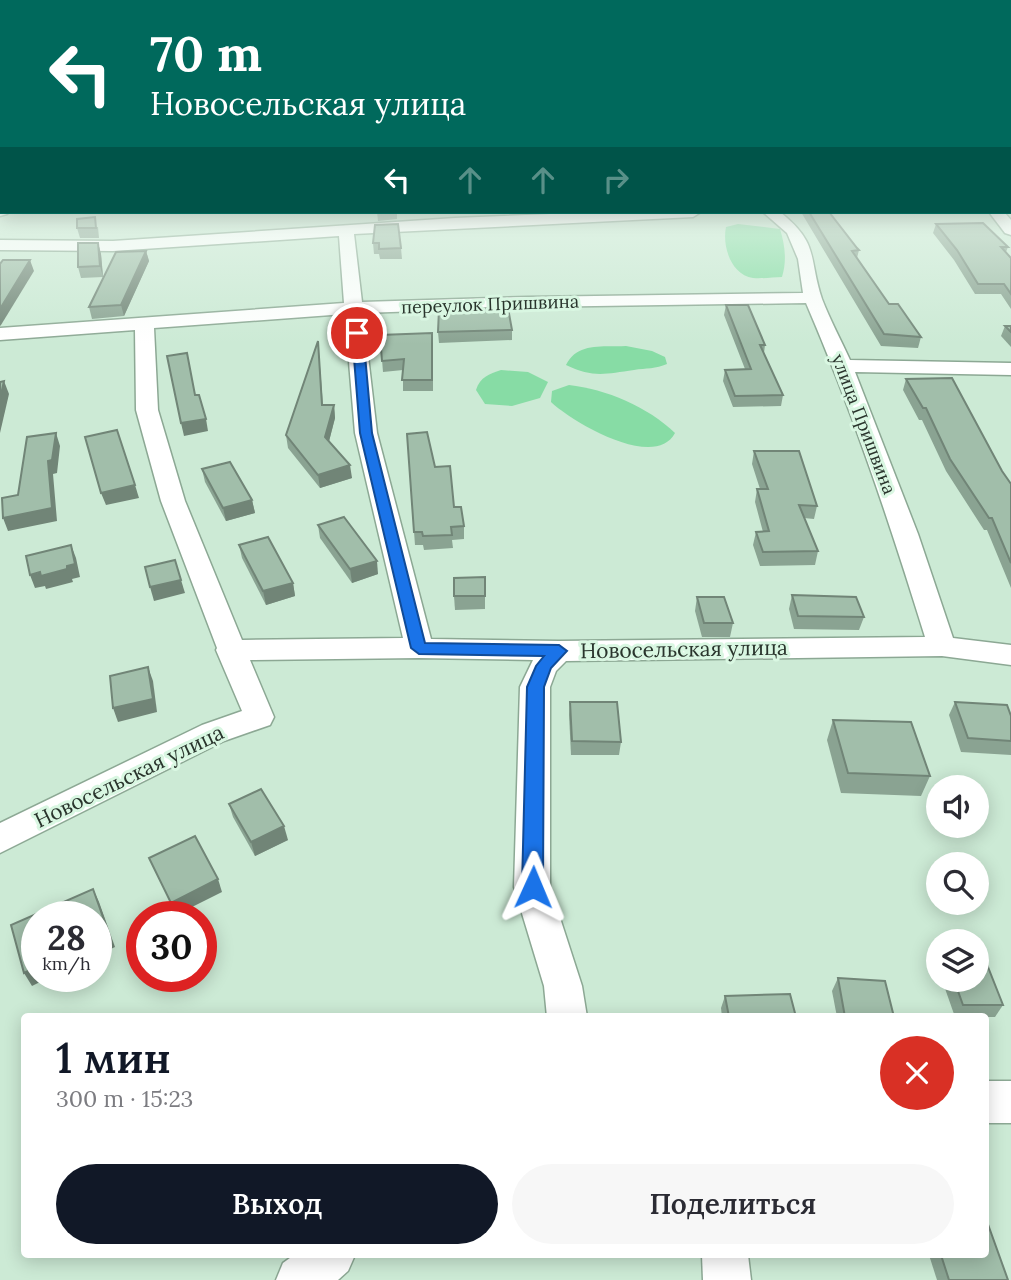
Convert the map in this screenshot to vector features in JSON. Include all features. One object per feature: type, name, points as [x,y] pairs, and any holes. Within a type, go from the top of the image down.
[{"type":"street","points":[[0,245],[113,246],[448,225]]},
{"type":"street","name":"улица Пришвина","points":[[786,225],[794,231],[806,259],[813,298],[843,366],[906,534],[942,646]]},
{"type":"street","points":[[346,230],[366,433],[419,648]]},
{"type":"street","name":"переулок Пришвина","points":[[0,334],[355,308],[528,302],[813,298]]},
{"type":"street","points":[[144,323],[147,410],[173,500],[230,650]]},
{"type":"street","points":[[843,366],[1011,369]]},
{"type":"street","name":"Новосельская улица","points":[[0,839],[212,733],[259,718],[230,650],[419,648],[559,651],[942,646],[1011,655]]},
{"type":"street","points":[[559,651],[544,666],[535,687],[533,887],[539,915],[567,1000],[566,1013]]},
{"type":"street","points":[[989,1102],[1011,1102]]},
{"type":"street","points":[[300,1280],[328,1258]]},
{"type":"street","points":[[724,1258],[727,1280]]},
{"type":"shaded area","points":[[744,225],[780,229],[785,253],[782,277],[753,278],[739,271],[727,251],[726,227]]},
{"type":"shaded area","points":[[626,346],[652,351],[665,357],[667,364],[655,368],[599,374],[566,365],[577,352],[584,349]]},
{"type":"shaded area","points":[[501,370],[528,372],[548,382],[540,398],[512,406],[485,404],[476,390],[486,377]]},
{"type":"shaded area","points":[[569,385],[626,401],[652,415],[675,433],[665,443],[650,447],[633,445],[594,431],[551,402],[552,391]]},
{"type":"building","points":[[77,225],[96,225],[96,228],[77,228]]},
{"type":"building","points":[[375,225],[398,225],[401,248],[379,249],[379,243],[373,243]]},
{"type":"building","points":[[817,225],[839,225],[859,250],[852,251],[889,304],[898,304],[921,337],[884,334]]},
{"type":"building","points":[[937,225],[985,225],[1008,247],[1001,247],[1011,258],[1011,294],[1004,284],[978,284],[957,250]]},
{"type":"building","points":[[78,243],[98,243],[100,266],[78,267]]},
{"type":"building","points":[[146,251],[121,305],[89,307],[116,252]]},
{"type":"building","points":[[3,260],[30,260],[0,309],[0,264]]},
{"type":"building","points":[[726,305],[748,305],[765,345],[760,345],[783,395],[735,396],[725,370],[751,369]]},
{"type":"building","points":[[508,308],[512,330],[438,332],[439,309]]},
{"type":"building","points":[[432,333],[432,380],[402,380],[404,359],[382,361],[380,335]]},
{"type":"building","points":[[318,341],[322,405],[334,405],[325,437],[350,465],[318,475],[286,435]]},
{"type":"building","points":[[187,353],[195,395],[199,395],[206,419],[181,423],[167,356]]},
{"type":"building","points":[[952,378],[1011,484],[1011,563],[992,518],[989,518],[950,459],[926,408],[923,408],[906,379]]},
{"type":"building","points":[[4,381],[0,399],[0,382]]},
{"type":"building","points":[[117,430],[135,485],[101,493],[85,437]]},
{"type":"building","points":[[427,432],[435,467],[450,466],[454,507],[461,507],[464,526],[451,527],[452,535],[423,536],[422,532],[414,532],[407,434]]},
{"type":"building","points":[[56,433],[52,460],[48,461],[52,508],[3,518],[2,498],[18,495],[27,437]]},
{"type":"building","points":[[754,451],[799,451],[817,506],[799,505],[818,551],[763,552],[756,532],[769,531],[757,489],[768,489]]},
{"type":"building","points":[[230,462],[252,500],[223,508],[202,469]]},
{"type":"building","points":[[344,517],[377,561],[350,569],[318,525]]},
{"type":"building","points":[[268,537],[293,583],[263,591],[239,545]]},
{"type":"building","points":[[71,545],[75,564],[41,576],[40,572],[30,575],[26,556]]},
{"type":"building","points":[[175,560],[181,580],[150,587],[145,567]]},
{"type":"building","points":[[485,577],[485,596],[454,596],[454,578]]},
{"type":"building","points":[[792,595],[856,597],[864,617],[798,616]]},
{"type":"building","points":[[697,597],[724,597],[733,623],[704,623]]},
{"type":"building","points":[[148,667],[153,699],[113,708],[110,676]]},
{"type":"building","points":[[570,702],[617,702],[621,742],[572,741]]},
{"type":"building","points":[[955,702],[1007,705],[1011,716],[1011,741],[968,738]]},
{"type":"building","points":[[833,720],[911,722],[930,775],[926,776],[848,773]]},
{"type":"building","points":[[261,789],[284,826],[251,842],[229,804]]},
{"type":"building","points":[[195,836],[218,879],[170,901],[149,858]]},
{"type":"building","points":[[93,889],[97,901],[66,901]]},
{"type":"building","points":[[21,921],[21,962],[11,925]]},
{"type":"building","points":[[989,970],[1003,1005],[963,1005],[958,992],[989,992]]},
{"type":"building","points":[[838,978],[885,981],[893,1013],[844,1013]]},
{"type":"building","points":[[790,994],[795,1013],[728,1013],[725,996]]},
{"type":"building","points":[[989,1227],[1008,1280],[949,1280],[942,1258],[989,1258]]},
{"type":"route","points":[[357,333],[366,433],[419,648],[559,651],[544,666],[535,687],[533,887]]}]
